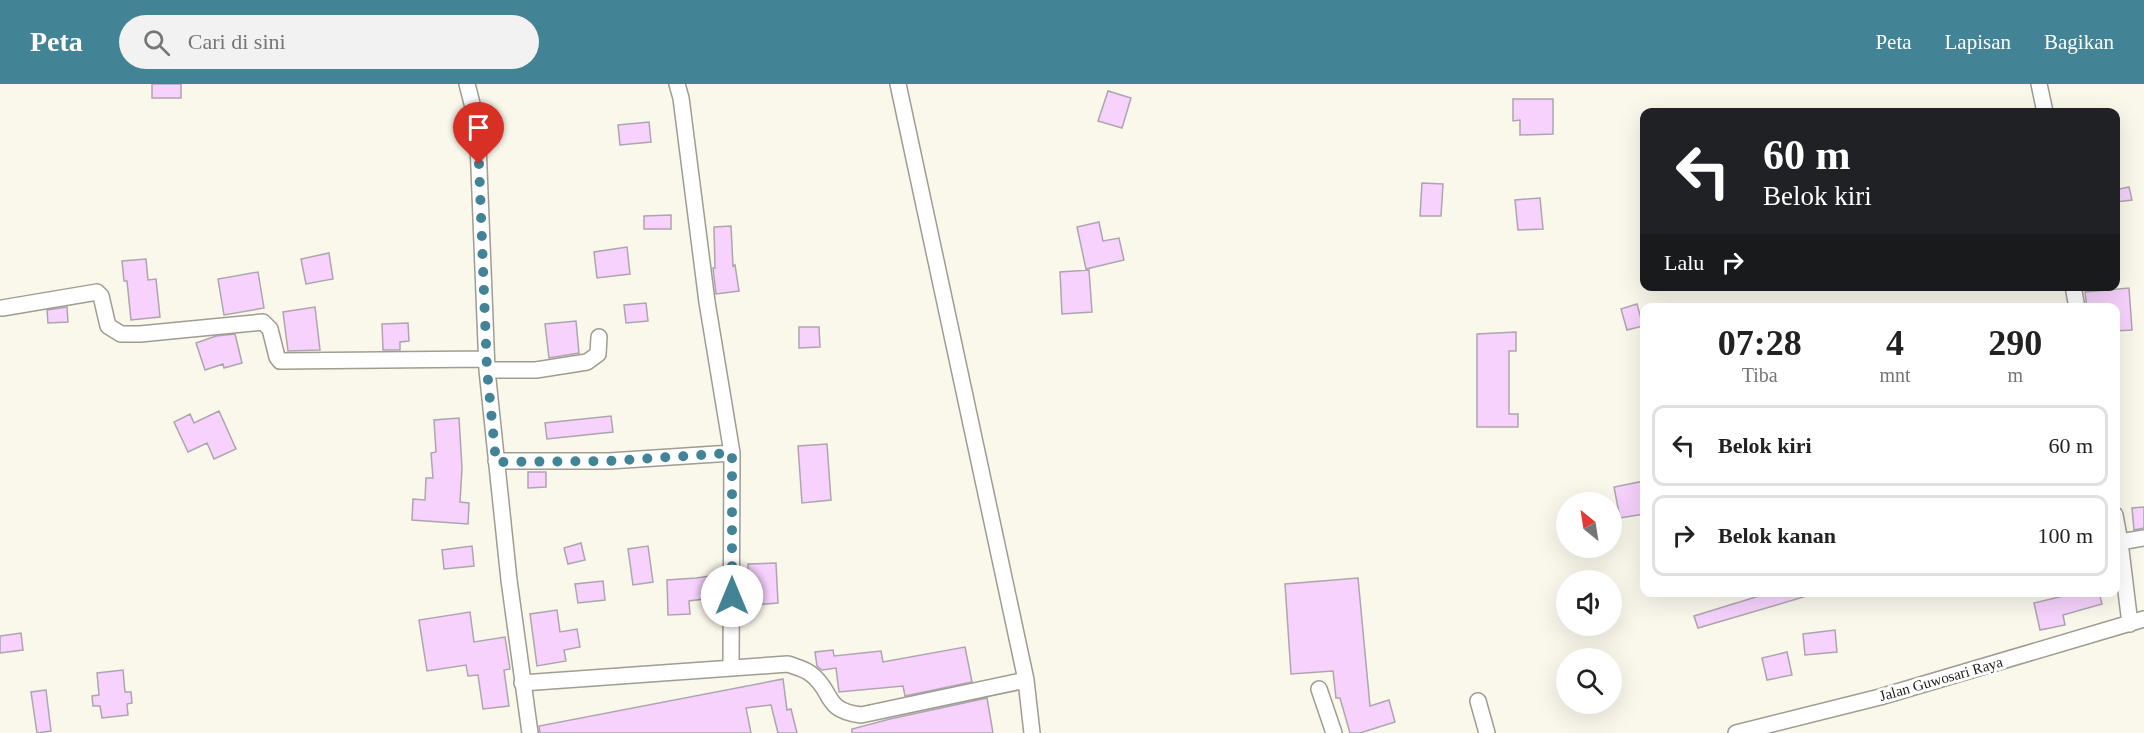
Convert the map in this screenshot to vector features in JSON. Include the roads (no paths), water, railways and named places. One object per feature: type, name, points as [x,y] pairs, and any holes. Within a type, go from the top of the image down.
[{"type":"street","points":[[467,84],[476,119],[478,143],[486,365],[522,683],[530,733]]},
{"type":"street","points":[[677,84],[707,303],[732,453],[731,667]]},
{"type":"street","points":[[898,84],[1026,680],[1032,733]]},
{"type":"street","points":[[2039,84],[2044,108]]},
{"type":"street","points":[[2,308],[97,292],[101,296],[108,326],[121,334],[263,322],[270,329],[280,361],[486,365],[536,370],[587,362],[598,354],[599,337]]},
{"type":"street","points":[[496,462],[609,461],[732,453]]},
{"type":"street","points":[[2120,538],[2137,622]]},
{"type":"street","points":[[2121,542],[2144,538]]},
{"type":"street","name":"Jalan Guwosari Raya","points":[[1736,733],[1880,697],[2137,622]]},
{"type":"street","points":[[522,683],[789,664],[812,674],[838,708],[847,713],[861,715],[1026,680]]},
{"type":"street","points":[[1319,689],[1334,733]]},
{"type":"street","points":[[1478,701],[1487,733]]}]
